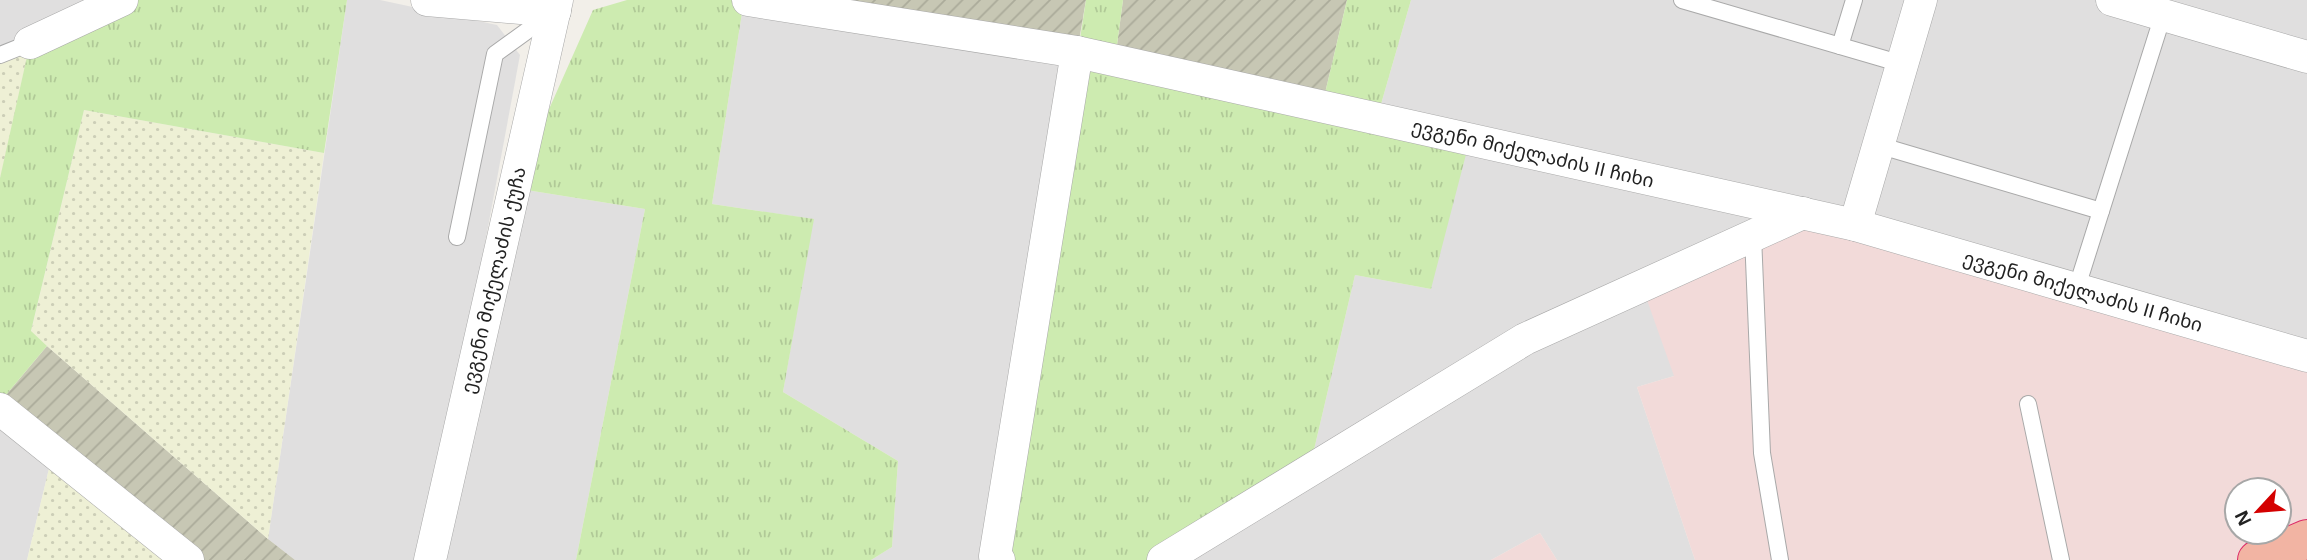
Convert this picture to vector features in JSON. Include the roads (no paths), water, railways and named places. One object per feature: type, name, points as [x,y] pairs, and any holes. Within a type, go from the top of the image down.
[{"type":"highway","points":[[2257,560],[2307,538]]},
{"type":"street","points":[[30,43],[122,0]]},
{"type":"street","points":[[428,0],[556,5]]},
{"type":"street","name":"ევგენი მიქელაძის II ჩიხი","points":[[748,0],[1077,52],[1803,213],[1855,225],[2307,356]]},
{"type":"street","points":[[1855,225],[1921,0]]},
{"type":"street","points":[[2112,0],[2307,57]]},
{"type":"street","name":"ევგენი მიქელაძის ქუჩა","points":[[430,560],[556,5]]},
{"type":"street","points":[[994,559],[1077,52]]},
{"type":"street","points":[[1163,560],[1525,339],[1803,213]]},
{"type":"street","points":[[0,409],[188,560]]},
{"type":"lane","points":[[1682,0],[1902,64]]},
{"type":"lane","points":[[1840,46],[1854,0]]},
{"type":"lane","points":[[457,237],[495,54],[556,5]]},
{"type":"lane","points":[[2076,290],[2163,15]]},
{"type":"lane","points":[[0,55],[30,43]]},
{"type":"lane","points":[[1878,145],[2101,211]]},
{"type":"lane","points":[[1753,236],[1762,453],[1780,560]]},
{"type":"lane","points":[[2028,404],[2061,560]]}]
